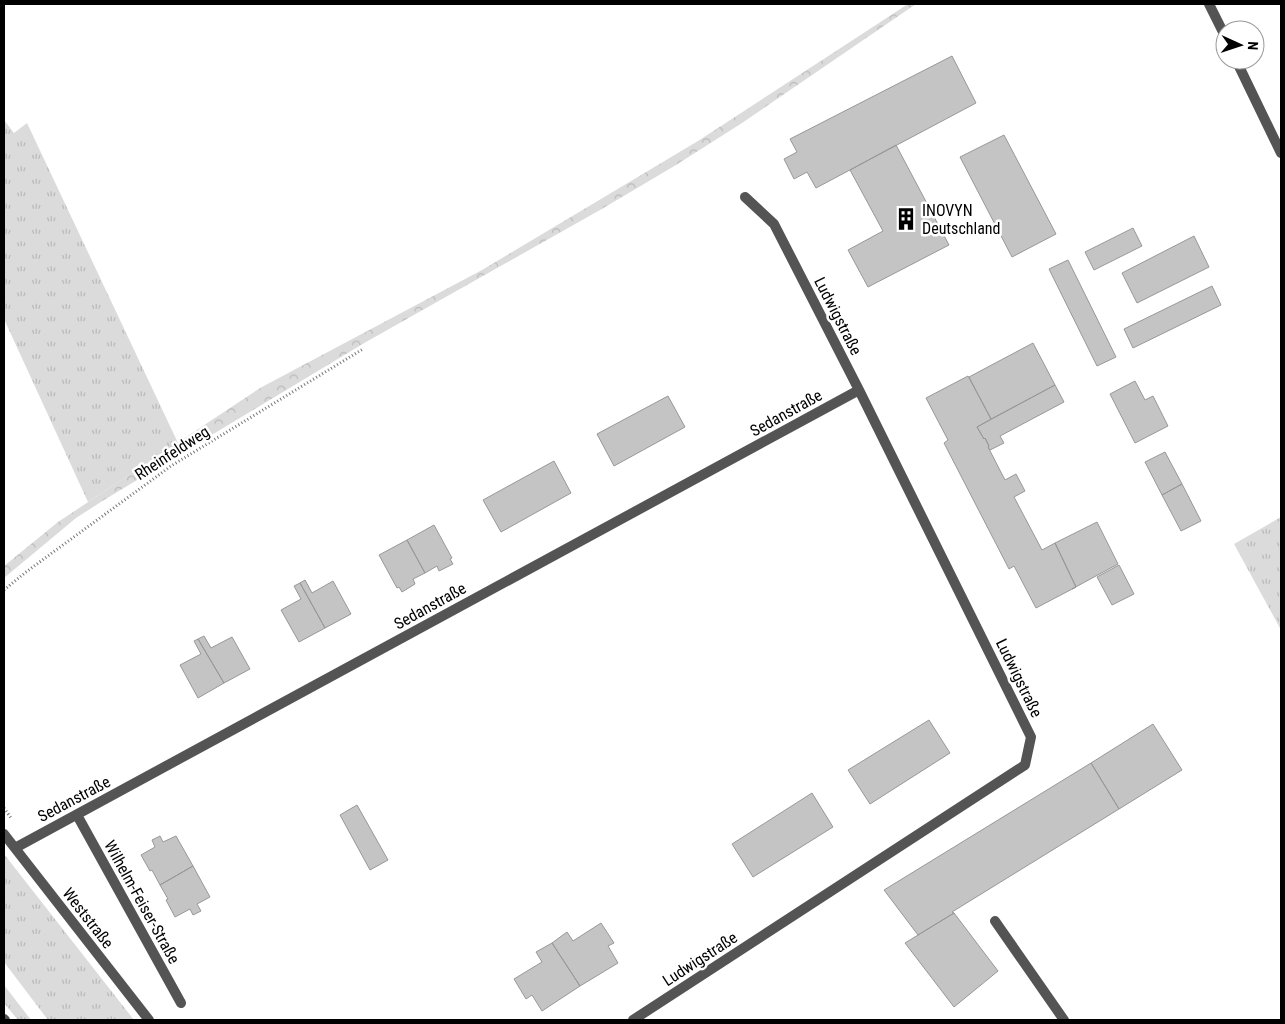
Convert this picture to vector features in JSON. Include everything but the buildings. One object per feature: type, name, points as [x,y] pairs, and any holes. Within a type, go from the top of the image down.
[{"type":"street","points":[[1209,4],[1217,20]]},
{"type":"street","points":[[1241,70],[1281,152]]},
{"type":"street","name":"Ludwigstraße","points":[[633,1020],[1026,765],[1031,737],[859,390],[774,224],[745,197]]},
{"type":"street","name":"Sedanstraße","points":[[15,848],[859,390]]},
{"type":"street","name":"Wilhelm-Feiser-Straße","points":[[76,815],[181,1003]]},
{"type":"street","name":"Weststraße","points":[[4,834],[149,1020]]},
{"type":"street","points":[[995,921],[1064,1020]]},
{"type":"path","name":"Rheinfeldweg","points":[[4,590],[171,466],[363,349]]},
{"type":"green space","points":[[908,4],[916,4],[742,123],[676,165],[366,342],[104,500],[76,518],[4,578],[4,566],[58,522],[260,388],[482,270],[698,141]]},
{"type":"green space","points":[[4,120],[14,133],[27,123],[178,443],[88,502],[4,319]]},
{"type":"green space","points":[[1281,517],[1281,630],[1234,544]]},
{"type":"green space","points":[[4,854],[134,1020],[48,1020],[4,962]]},
{"type":"green space","points":[[4,985],[31,1020],[18,1020],[4,1003]]},
{"type":"place","name":"INOVYN Deutschland","points":[[906,219]]}]
